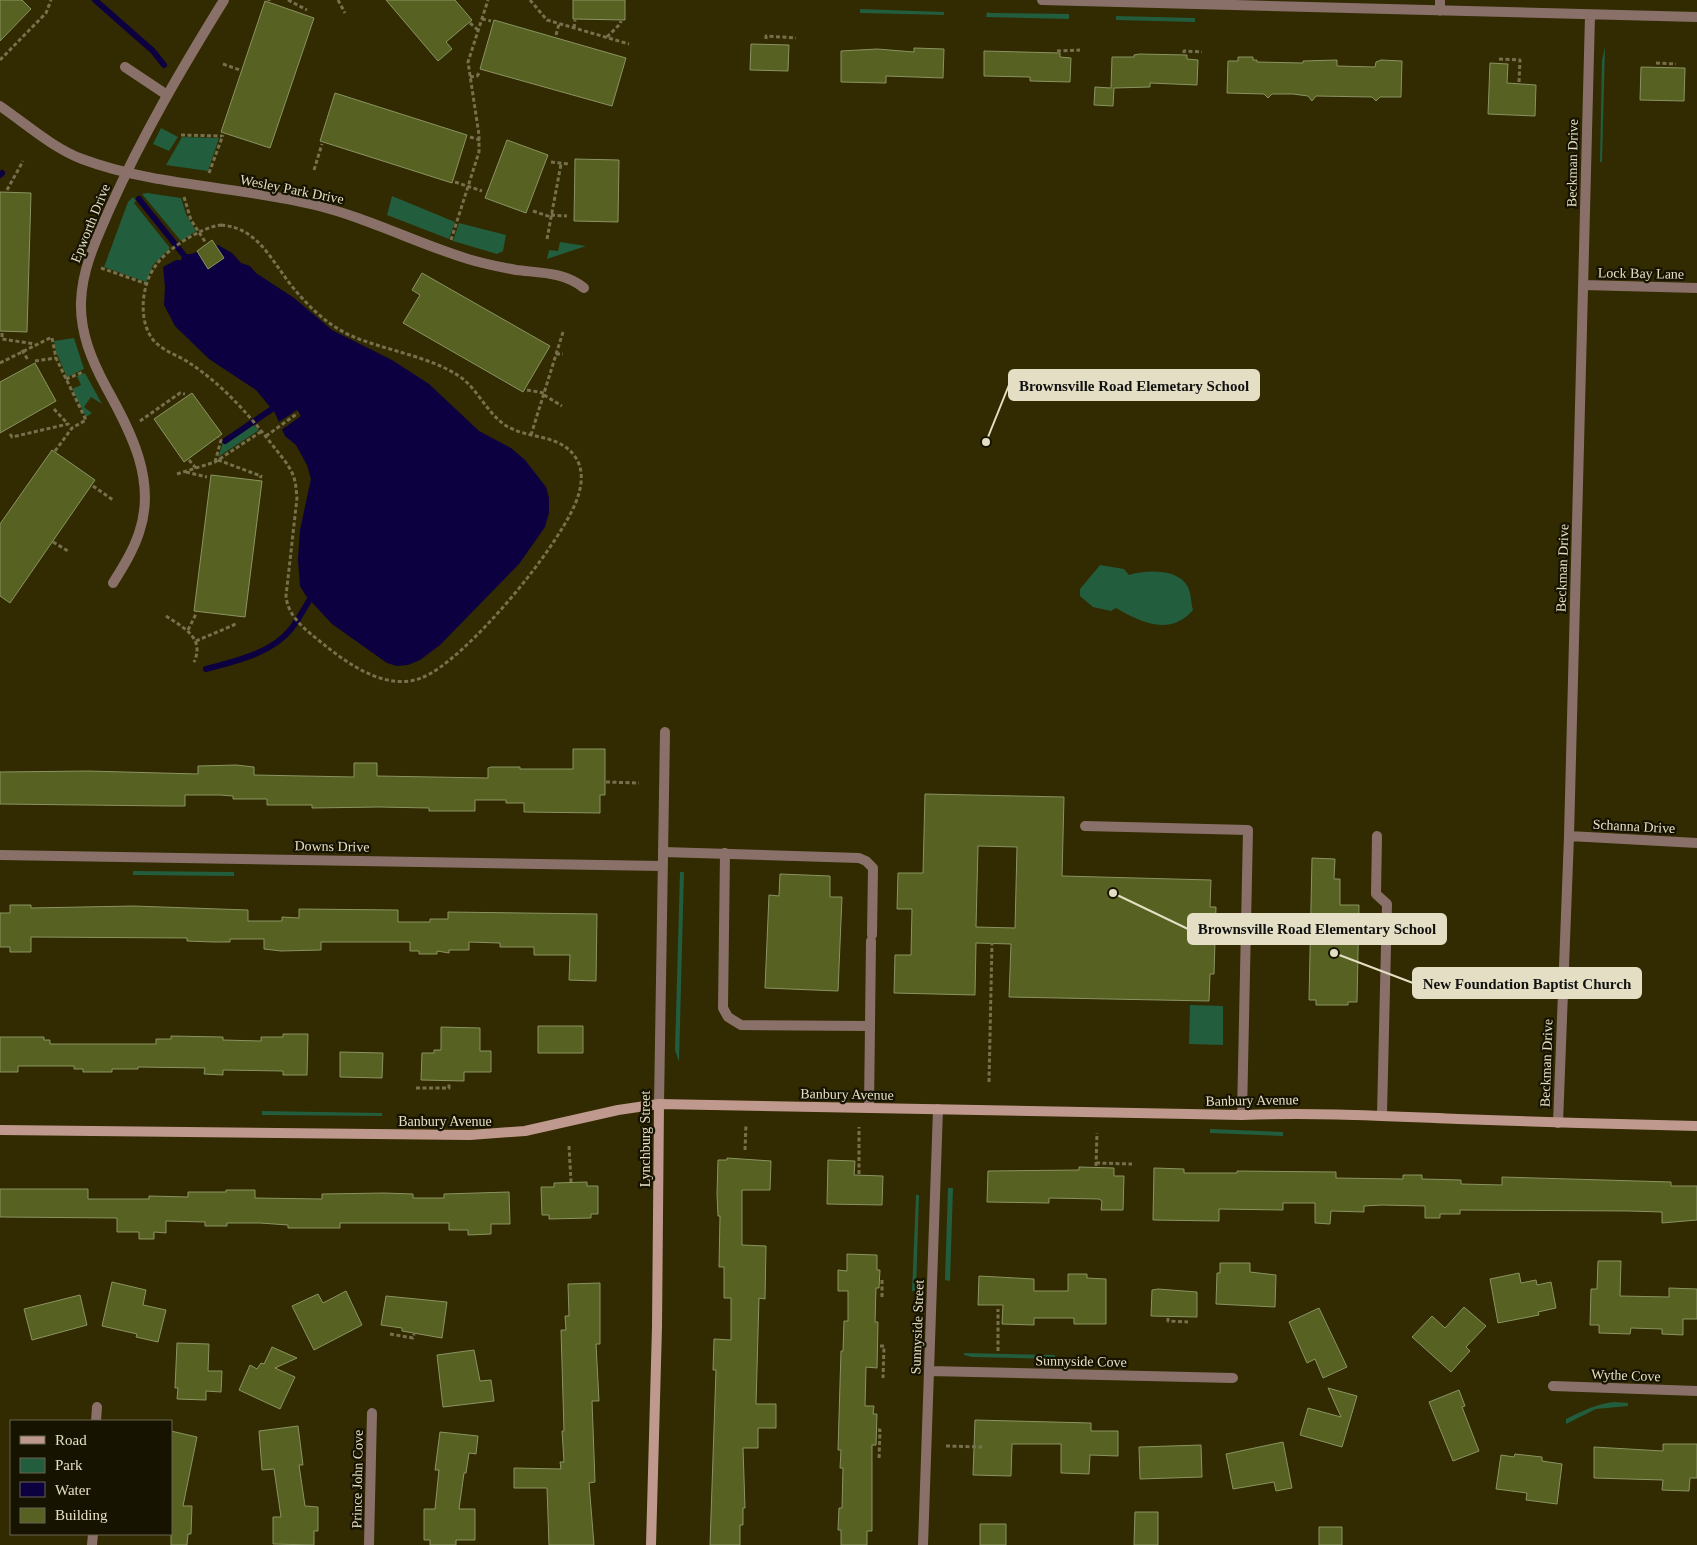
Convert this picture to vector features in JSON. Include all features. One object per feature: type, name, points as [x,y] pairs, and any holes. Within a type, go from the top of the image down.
[{"type":"street","name":"Epworth Drive","points":[[113,583],[140,532],[144,515],[145,484],[140,459],[128,426],[91,356],[83,326],[81,302],[83,283],[89,259],[126,172],[167,95],[224,0]]},
{"type":"street","points":[[1042,0],[1440,5],[1590,14],[1697,17]]},
{"type":"street","name":"Beckman Drive","points":[[1558,1123],[1569,836],[1590,14]]},
{"type":"street","points":[[125,67],[167,95]]},
{"type":"street","name":"Wesley Park Drive","points":[[0,106],[62,149],[81,159],[126,172],[316,205],[380,225],[469,259],[514,269],[562,275],[584,288]]},
{"type":"street","name":"Lock Bay Lane","points":[[1584,286],[1697,288]]},
{"type":"street","name":"Lynchburg Street","points":[[651,1545],[657,1327],[665,732]]},
{"type":"street","points":[[1085,826],[1248,830],[1242,1115]]},
{"type":"street","points":[[1377,836],[1376,894],[1387,904],[1382,1114]]},
{"type":"street","name":"Schanna Drive","points":[[1569,836],[1697,843]]},
{"type":"street","points":[[663,852],[859,858],[866,861],[873,868],[869,1108]]},
{"type":"street","points":[[725,853],[723,1008],[728,1016],[741,1025],[870,1026]]},
{"type":"street","name":"Downs Drive","points":[[0,855],[663,866]]},
{"type":"street","name":"Banbury Avenue","points":[[0,1130],[470,1135],[525,1131],[618,1110],[659,1104],[1242,1115],[1293,1112],[1382,1114],[1558,1123],[1697,1126]]},
{"type":"street","name":"Sunnyside Street","points":[[923,1545],[938,1109]]},
{"type":"street","name":"Sunnyside Cove","points":[[929,1371],[1233,1378]]},
{"type":"street","name":"Wythe Cove","points":[[1553,1386],[1697,1391]]},
{"type":"street","points":[[96,1420],[97,1407]]},
{"type":"street","name":"Prince John Cove","points":[[369,1545],[372,1413]]},
{"type":"path","points":[[0,60],[46,13],[51,0]]},
{"type":"path","points":[[288,0],[307,10]]},
{"type":"path","points":[[338,0],[344,13]]},
{"type":"path","points":[[451,240],[479,152],[480,140],[468,62],[488,0]]},
{"type":"path","points":[[530,0],[547,20],[628,44]]},
{"type":"path","points":[[482,19],[490,21]]},
{"type":"path","points":[[574,20],[574,28]]},
{"type":"path","points":[[607,37],[620,24],[620,21]]},
{"type":"path","points":[[470,23],[478,30]]},
{"type":"path","points":[[556,35],[559,24]]},
{"type":"path","points":[[766,39],[766,36],[796,38]]},
{"type":"path","points":[[1057,51],[1080,50]]},
{"type":"path","points":[[1184,53],[1184,51],[1202,52]]},
{"type":"path","points":[[1499,59],[1520,60],[1519,82]]},
{"type":"path","points":[[1656,63],[1676,64]]},
{"type":"path","points":[[223,64],[240,70]]},
{"type":"path","points":[[470,77],[477,76],[480,72]]},
{"type":"path","points":[[181,135],[222,135],[209,173]]},
{"type":"path","points":[[470,137],[480,140]]},
{"type":"path","points":[[314,170],[322,144]]},
{"type":"path","points":[[7,190],[22,161]]},
{"type":"path","points":[[551,162],[569,164]]},
{"type":"path","points":[[547,239],[561,164]]},
{"type":"path","points":[[455,182],[482,191]]},
{"type":"path","points":[[184,196],[188,211],[206,243]]},
{"type":"path","points":[[534,211],[551,216],[567,216]]},
{"type":"path","points":[[229,225],[253,236],[264,246],[294,289],[326,321],[358,338],[450,371],[469,384],[487,408],[505,425],[565,445],[578,461],[582,477],[579,495],[552,544],[500,608],[453,656],[420,679],[391,680],[373,676],[349,663],[293,616],[288,608],[286,596],[296,487],[291,470],[252,418],[205,374],[155,342],[150,334],[144,313],[147,284],[157,263],[173,249],[199,232],[212,226],[229,225]]},
{"type":"path","points":[[101,268],[147,284]]},
{"type":"path","points":[[531,435],[563,332]]},
{"type":"path","points":[[2,333],[2,339],[36,344]]},
{"type":"path","points":[[0,363],[22,350],[52,338],[56,358],[86,420],[72,428],[55,451]]},
{"type":"path","points":[[22,350],[28,360]]},
{"type":"path","points":[[550,350],[556,354],[563,354]]},
{"type":"path","points":[[35,361],[56,358]]},
{"type":"path","points":[[66,379],[84,372]]},
{"type":"path","points":[[527,390],[544,394],[562,406]]},
{"type":"path","points":[[140,421],[180,393],[185,394]]},
{"type":"path","points":[[54,409],[72,428]]},
{"type":"path","points":[[266,436],[298,413]]},
{"type":"path","points":[[10,434],[12,437],[68,424]]},
{"type":"path","points":[[177,474],[216,461],[260,429]]},
{"type":"path","points":[[216,461],[220,437]]},
{"type":"path","points":[[189,460],[196,468]]},
{"type":"path","points":[[216,461],[260,476],[260,478]]},
{"type":"path","points":[[186,472],[207,477]]},
{"type":"path","points":[[93,486],[114,500]]},
{"type":"path","points":[[53,542],[68,551]]},
{"type":"path","points":[[188,630],[196,614]]},
{"type":"path","points":[[166,616],[188,630],[196,641],[198,655],[194,662]]},
{"type":"path","points":[[196,641],[236,624]]},
{"type":"path","points":[[606,782],[639,783]]},
{"type":"path","points":[[989,1082],[992,943]]},
{"type":"path","points":[[416,1088],[449,1088],[449,1083]]},
{"type":"path","points":[[745,1150],[746,1124]]},
{"type":"path","points":[[859,1127],[859,1174]]},
{"type":"path","points":[[1097,1133],[1096,1164],[1132,1164]]},
{"type":"path","points":[[569,1146],[571,1182]]},
{"type":"path","points":[[882,1280],[882,1297]]},
{"type":"path","points":[[998,1309],[998,1351]]},
{"type":"path","points":[[1168,1318],[1168,1321],[1188,1322]]},
{"type":"path","points":[[390,1334],[413,1338],[414,1334]]},
{"type":"path","points":[[880,1346],[884,1346],[883,1378]]},
{"type":"path","points":[[878,1430],[880,1430],[879,1459]]},
{"type":"path","points":[[946,1446],[982,1447]]},
{"type":"green space","points":[[860,9],[944,12],[944,15],[860,13]]},
{"type":"green space","points":[[987,12],[1069,14],[1069,19],[986,17]]},
{"type":"green space","points":[[1116,16],[1195,18],[1195,22],[1116,20]]},
{"type":"green space","points":[[1605,47],[1602,162],[1600,162],[1602,60]]},
{"type":"green space","points":[[161,128],[178,137],[169,151],[153,144]]},
{"type":"green space","points":[[182,137],[219,138],[208,171],[166,165]]},
{"type":"green space","points":[[147,193],[181,198],[186,214],[196,231],[181,241],[142,194]]},
{"type":"green space","points":[[392,196],[455,222],[449,239],[387,215]]},
{"type":"green space","points":[[133,197],[136,201],[134,203],[170,248],[153,265],[146,282],[104,267],[128,202]]},
{"type":"green space","points":[[459,223],[506,235],[503,251],[497,254],[453,241]]},
{"type":"green space","points":[[560,242],[586,246],[547,259],[549,250],[558,251]]},
{"type":"green space","points":[[74,338],[84,369],[67,377],[56,352],[54,341]]},
{"type":"green space","points":[[85,373],[102,404],[91,397],[84,407],[92,413],[86,417],[72,389],[81,385],[77,376]]},
{"type":"green space","points":[[253,425],[259,430],[218,457],[223,443]]},
{"type":"green space","points":[[1100,565],[1124,569],[1129,575],[1144,572],[1161,572],[1177,576],[1188,587],[1193,610],[1175,623],[1165,625],[1145,622],[1116,608],[1111,611],[1093,607],[1080,596],[1080,589]]},
{"type":"green space","points":[[133,871],[234,872],[234,876],[133,875]]},
{"type":"green space","points":[[680,872],[684,872],[679,1062],[675,1050]]},
{"type":"green space","points":[[1190,1005],[1223,1006],[1223,1045],[1189,1044]]},
{"type":"green space","points":[[262,1111],[382,1113],[382,1116],[262,1115]]},
{"type":"green space","points":[[1210,1129],[1283,1132],[1283,1136],[1210,1133]]},
{"type":"green space","points":[[948,1188],[953,1188],[950,1281],[945,1280]]},
{"type":"green space","points":[[916,1195],[919,1195],[916,1291],[912,1291]]},
{"type":"green space","points":[[964,1353],[1055,1355],[1055,1359],[972,1357],[964,1355]]},
{"type":"green space","points":[[1614,1402],[1628,1403],[1628,1406],[1596,1409],[1566,1424],[1566,1419],[1601,1404]]},
{"type":"water","points":[[218,245],[232,253],[241,263],[250,266],[256,273],[294,298],[332,330],[392,360],[429,384],[479,431],[511,448],[525,460],[546,487],[549,498],[549,513],[545,527],[519,564],[440,645],[420,660],[408,665],[397,666],[387,663],[332,624],[306,596],[300,586],[298,559],[300,530],[311,479],[307,465],[296,445],[285,436],[275,413],[256,390],[209,359],[175,326],[164,305],[163,267],[176,260],[181,260],[183,254],[191,254]]},
{"type":"pier","points":[[297,410],[301,416],[280,431],[276,424]]},
{"type":"building","points":[[0,0],[22,0],[31,9],[0,41]]},
{"type":"building","points":[[386,0],[455,0],[472,20],[446,42],[452,49],[438,61]]},
{"type":"building","points":[[573,0],[625,0],[625,20],[573,19]]},
{"type":"building","points":[[265,1],[314,18],[270,148],[221,132]]},
{"type":"building","points":[[494,20],[626,58],[612,106],[480,69]]},
{"type":"building","points":[[751,44],[789,45],[788,71],[750,70]]},
{"type":"building","points":[[914,48],[944,49],[943,78],[886,76],[886,83],[841,82],[841,51],[877,49],[914,52]]},
{"type":"building","points":[[984,51],[1060,53],[1060,57],[1071,58],[1070,82],[1030,81],[1030,77],[984,76]]},
{"type":"building","points":[[1134,55],[1187,55],[1187,59],[1198,60],[1197,85],[1150,83],[1150,87],[1114,88],[1113,106],[1094,105],[1095,87],[1111,88],[1112,57],[1134,57]]},
{"type":"building","points":[[1238,57],[1253,57],[1253,60],[1257,60],[1257,62],[1303,63],[1303,61],[1337,60],[1337,66],[1375,67],[1376,62],[1381,60],[1402,61],[1401,97],[1380,97],[1376,101],[1372,97],[1316,96],[1312,101],[1308,96],[1293,94],[1272,94],[1268,98],[1264,94],[1227,93],[1228,61],[1238,61]]},
{"type":"building","points":[[1490,63],[1508,64],[1507,83],[1536,85],[1535,116],[1488,114]]},
{"type":"building","points":[[1641,67],[1685,68],[1684,101],[1640,100]]},
{"type":"building","points":[[335,93],[467,135],[452,183],[320,141]]},
{"type":"building","points":[[507,140],[548,155],[526,213],[485,198]]},
{"type":"building","points":[[575,159],[619,160],[618,222],[574,221]]},
{"type":"building","points":[[0,192],[31,193],[27,332],[0,331]]},
{"type":"building","points":[[212,240],[224,258],[208,269],[197,251]]},
{"type":"building","points":[[422,273],[550,346],[523,392],[403,323],[420,295],[412,290]]},
{"type":"building","points":[[35,363],[56,401],[0,433],[0,382]]},
{"type":"building","points":[[192,393],[222,434],[184,462],[154,419]]},
{"type":"building","points":[[52,450],[95,480],[10,603],[0,596],[0,524]]},
{"type":"building","points":[[211,475],[262,481],[245,617],[194,611]]},
{"type":"building","points":[[573,749],[605,749],[605,795],[600,795],[600,813],[524,812],[524,803],[506,803],[506,800],[475,800],[475,811],[429,811],[429,808],[379,807],[312,808],[312,805],[267,805],[267,799],[233,799],[233,796],[220,795],[185,795],[185,806],[0,804],[0,772],[88,771],[198,774],[198,766],[236,765],[254,767],[254,775],[354,777],[354,763],[377,763],[377,776],[488,778],[488,768],[491,767],[573,769]]},
{"type":"building","points":[[925,794],[1064,797],[1062,876],[1211,880],[1210,907],[1216,907],[1214,974],[1210,974],[1209,1001],[1009,997],[1011,944],[976,943],[975,995],[894,993],[895,955],[911,955],[912,909],[897,909],[898,873],[923,873]],"holes":[[[978,846],[1017,847],[1015,928],[976,927]]]},
{"type":"building","points":[[1312,858],[1335,859],[1334,879],[1340,879],[1340,905],[1359,905],[1357,1002],[1348,1002],[1348,1005],[1316,1005],[1316,1000],[1309,1000]]},
{"type":"building","points":[[780,874],[830,876],[830,897],[842,897],[838,991],[765,988],[769,895],[779,896]]},
{"type":"building","points":[[10,905],[31,905],[31,908],[133,906],[248,910],[248,921],[282,921],[282,917],[299,918],[299,909],[398,910],[398,922],[430,922],[430,919],[448,919],[448,912],[597,914],[596,981],[569,980],[570,955],[534,955],[534,947],[500,947],[500,943],[469,942],[469,950],[449,950],[449,953],[437,951],[437,954],[419,954],[419,951],[410,951],[410,942],[321,942],[321,950],[281,951],[264,949],[264,939],[230,939],[230,942],[213,942],[187,941],[187,938],[31,937],[31,952],[10,952],[10,947],[0,947],[0,913],[10,913]]},
{"type":"building","points":[[538,1026],[583,1026],[583,1053],[538,1053]]},
{"type":"building","points":[[441,1027],[480,1028],[480,1051],[491,1051],[491,1072],[464,1072],[464,1081],[421,1080],[422,1053],[434,1053],[434,1050],[441,1050]]},
{"type":"building","points":[[283,1034],[308,1034],[307,1075],[283,1075],[283,1071],[223,1070],[223,1075],[204,1074],[205,1068],[138,1067],[138,1069],[112,1069],[112,1072],[83,1072],[83,1069],[74,1069],[74,1066],[18,1066],[18,1072],[0,1072],[0,1037],[44,1037],[44,1040],[50,1040],[50,1044],[156,1044],[156,1039],[171,1039],[171,1036],[223,1037],[223,1040],[261,1041],[261,1037],[283,1037]]},
{"type":"building","points":[[340,1052],[383,1053],[382,1078],[340,1077]]},
{"type":"building","points":[[727,1158],[771,1161],[770,1190],[742,1190],[742,1245],[766,1246],[765,1299],[759,1298],[756,1404],[776,1404],[776,1428],[758,1428],[758,1448],[743,1448],[745,1508],[743,1508],[743,1525],[740,1525],[740,1545],[710,1545],[716,1370],[713,1370],[714,1339],[731,1340],[731,1298],[724,1298],[724,1267],[719,1267],[720,1216],[718,1216],[717,1194],[718,1160],[727,1160]]},
{"type":"building","points":[[828,1160],[855,1161],[854,1175],[883,1176],[882,1205],[827,1204]]},
{"type":"building","points":[[1079,1167],[1114,1168],[1114,1176],[1124,1176],[1123,1210],[1101,1210],[1102,1201],[1099,1199],[1049,1198],[1049,1203],[987,1202],[988,1171],[1079,1170]]},
{"type":"building","points":[[1154,1168],[1184,1169],[1184,1173],[1237,1173],[1237,1171],[1336,1172],[1336,1178],[1403,1179],[1403,1175],[1422,1175],[1422,1179],[1461,1180],[1461,1184],[1502,1185],[1502,1177],[1671,1182],[1671,1186],[1697,1186],[1697,1220],[1662,1223],[1662,1212],[1629,1211],[1460,1210],[1460,1214],[1440,1214],[1440,1218],[1425,1218],[1425,1206],[1382,1205],[1364,1206],[1364,1212],[1331,1211],[1330,1224],[1315,1223],[1315,1203],[1283,1203],[1283,1210],[1219,1209],[1219,1221],[1153,1220]]},
{"type":"building","points":[[587,1182],[587,1186],[598,1186],[598,1214],[591,1214],[591,1218],[549,1219],[549,1215],[542,1215],[541,1187],[554,1187],[554,1183]]},
{"type":"building","points":[[0,1189],[88,1189],[88,1199],[149,1199],[149,1196],[188,1197],[188,1192],[226,1192],[226,1190],[255,1190],[255,1198],[322,1199],[322,1194],[384,1193],[413,1194],[413,1198],[444,1198],[444,1194],[509,1192],[510,1224],[491,1224],[491,1234],[468,1235],[468,1230],[449,1230],[449,1223],[340,1223],[340,1228],[288,1228],[288,1225],[260,1223],[227,1223],[227,1226],[205,1226],[205,1222],[166,1221],[166,1233],[154,1232],[154,1239],[139,1239],[139,1232],[117,1232],[117,1218],[0,1217]]},
{"type":"building","points":[[847,1254],[877,1255],[877,1270],[880,1270],[879,1288],[876,1288],[875,1322],[878,1322],[877,1368],[866,1367],[865,1406],[874,1406],[873,1414],[877,1414],[876,1445],[872,1445],[872,1531],[867,1531],[867,1545],[841,1545],[841,1530],[838,1530],[839,1508],[842,1508],[843,1468],[840,1468],[841,1450],[838,1450],[841,1351],[843,1351],[844,1321],[848,1321],[848,1291],[838,1291],[838,1270],[847,1271]]},
{"type":"building","points":[[1598,1261],[1621,1261],[1620,1296],[1669,1297],[1669,1288],[1697,1289],[1697,1319],[1683,1319],[1683,1335],[1662,1334],[1662,1329],[1631,1328],[1630,1334],[1599,1333],[1599,1325],[1590,1325],[1591,1289],[1597,1289]]},
{"type":"building","points":[[1220,1263],[1250,1263],[1250,1272],[1276,1275],[1275,1307],[1216,1304],[1217,1273],[1220,1273]]},
{"type":"building","points":[[1519,1273],[1521,1283],[1536,1280],[1537,1285],[1551,1282],[1556,1308],[1538,1312],[1539,1315],[1498,1323],[1490,1279]]},
{"type":"building","points":[[1068,1274],[1087,1274],[1087,1278],[1106,1279],[1106,1324],[1074,1324],[1074,1318],[1034,1318],[1034,1325],[1002,1324],[1003,1305],[978,1305],[979,1276],[1034,1279],[1034,1291],[1068,1291]]},
{"type":"building","points":[[112,1282],[146,1290],[143,1305],[166,1310],[158,1342],[136,1337],[137,1334],[102,1326]]},
{"type":"building","points":[[600,1283],[600,1344],[596,1344],[599,1401],[592,1401],[595,1482],[589,1483],[594,1545],[549,1545],[547,1488],[514,1488],[514,1468],[561,1469],[560,1462],[564,1462],[562,1431],[564,1431],[561,1330],[566,1330],[565,1316],[569,1316],[568,1284]]},
{"type":"building","points":[[1152,1290],[1197,1292],[1197,1317],[1151,1316]]},
{"type":"building","points":[[346,1291],[362,1325],[314,1350],[292,1306],[318,1294],[323,1303]]},
{"type":"building","points":[[80,1295],[87,1325],[32,1340],[24,1309]]},
{"type":"building","points":[[386,1296],[447,1302],[442,1338],[381,1325]]},
{"type":"building","points":[[1464,1307],[1486,1326],[1466,1347],[1470,1351],[1451,1372],[1412,1337],[1432,1316],[1445,1328]]},
{"type":"building","points":[[1319,1308],[1347,1367],[1323,1378],[1315,1359],[1307,1363],[1289,1322]]},
{"type":"building","points":[[177,1343],[209,1344],[208,1371],[222,1371],[221,1392],[206,1391],[206,1400],[177,1399],[178,1388],[175,1388]]},
{"type":"building","points":[[272,1347],[297,1358],[275,1368],[295,1377],[280,1409],[239,1390],[250,1365],[257,1369],[261,1363],[264,1364]]},
{"type":"building","points":[[474,1350],[480,1381],[491,1380],[494,1401],[443,1407],[437,1355]]},
{"type":"building","points":[[1328,1388],[1357,1396],[1342,1447],[1300,1435],[1308,1408],[1341,1417]]},
{"type":"building","points":[[1459,1390],[1465,1406],[1462,1407],[1479,1451],[1453,1461],[1429,1402]]},
{"type":"building","points":[[975,1420],[1091,1423],[1091,1431],[1118,1431],[1118,1456],[1090,1455],[1089,1474],[1061,1473],[1061,1444],[1012,1444],[1011,1476],[973,1475]]},
{"type":"building","points":[[298,1426],[303,1465],[299,1465],[305,1506],[318,1507],[318,1531],[314,1531],[314,1545],[273,1544],[273,1517],[281,1517],[274,1469],[262,1470],[259,1431]]},
{"type":"building","points":[[172,1431],[197,1437],[183,1506],[192,1506],[191,1534],[188,1534],[187,1545],[171,1545]]},
{"type":"building","points":[[440,1432],[478,1436],[476,1454],[469,1453],[459,1509],[475,1509],[475,1540],[456,1540],[456,1545],[430,1545],[430,1540],[424,1540],[424,1509],[435,1509],[439,1470],[435,1470]]},
{"type":"building","points":[[1283,1442],[1292,1488],[1276,1491],[1274,1482],[1233,1489],[1226,1454]]},
{"type":"building","points":[[1663,1444],[1697,1444],[1697,1478],[1690,1478],[1689,1491],[1662,1490],[1663,1480],[1594,1478],[1594,1447],[1663,1451]]},
{"type":"building","points":[[1201,1445],[1202,1477],[1140,1479],[1139,1447]]},
{"type":"building","points":[[1515,1454],[1542,1457],[1542,1461],[1562,1464],[1557,1504],[1526,1500],[1527,1493],[1496,1489],[1501,1455],[1514,1457]]},
{"type":"building","points":[[1135,1512],[1158,1512],[1158,1545],[1134,1545]]},
{"type":"building","points":[[980,1524],[1006,1524],[1006,1545],[980,1545]]},
{"type":"building","points":[[1319,1527],[1342,1527],[1342,1545],[1319,1545]]},
{"type":"waterway","points":[[95,0],[153,51],[164,65]]},
{"type":"waterway","points":[[139,199],[183,254]]},
{"type":"waterway","points":[[225,441],[272,409]]},
{"type":"waterway","points":[[206,669],[252,655],[273,645],[291,629],[310,599]]},
{"type":"place","name":"Brownsville Road Elemetary School","points":[[986,442]]},
{"type":"place","name":"Brownsville Road Elementary School","points":[[1113,893]]},
{"type":"place","name":"New Foundation Baptist Church","points":[[1334,953]]}]
